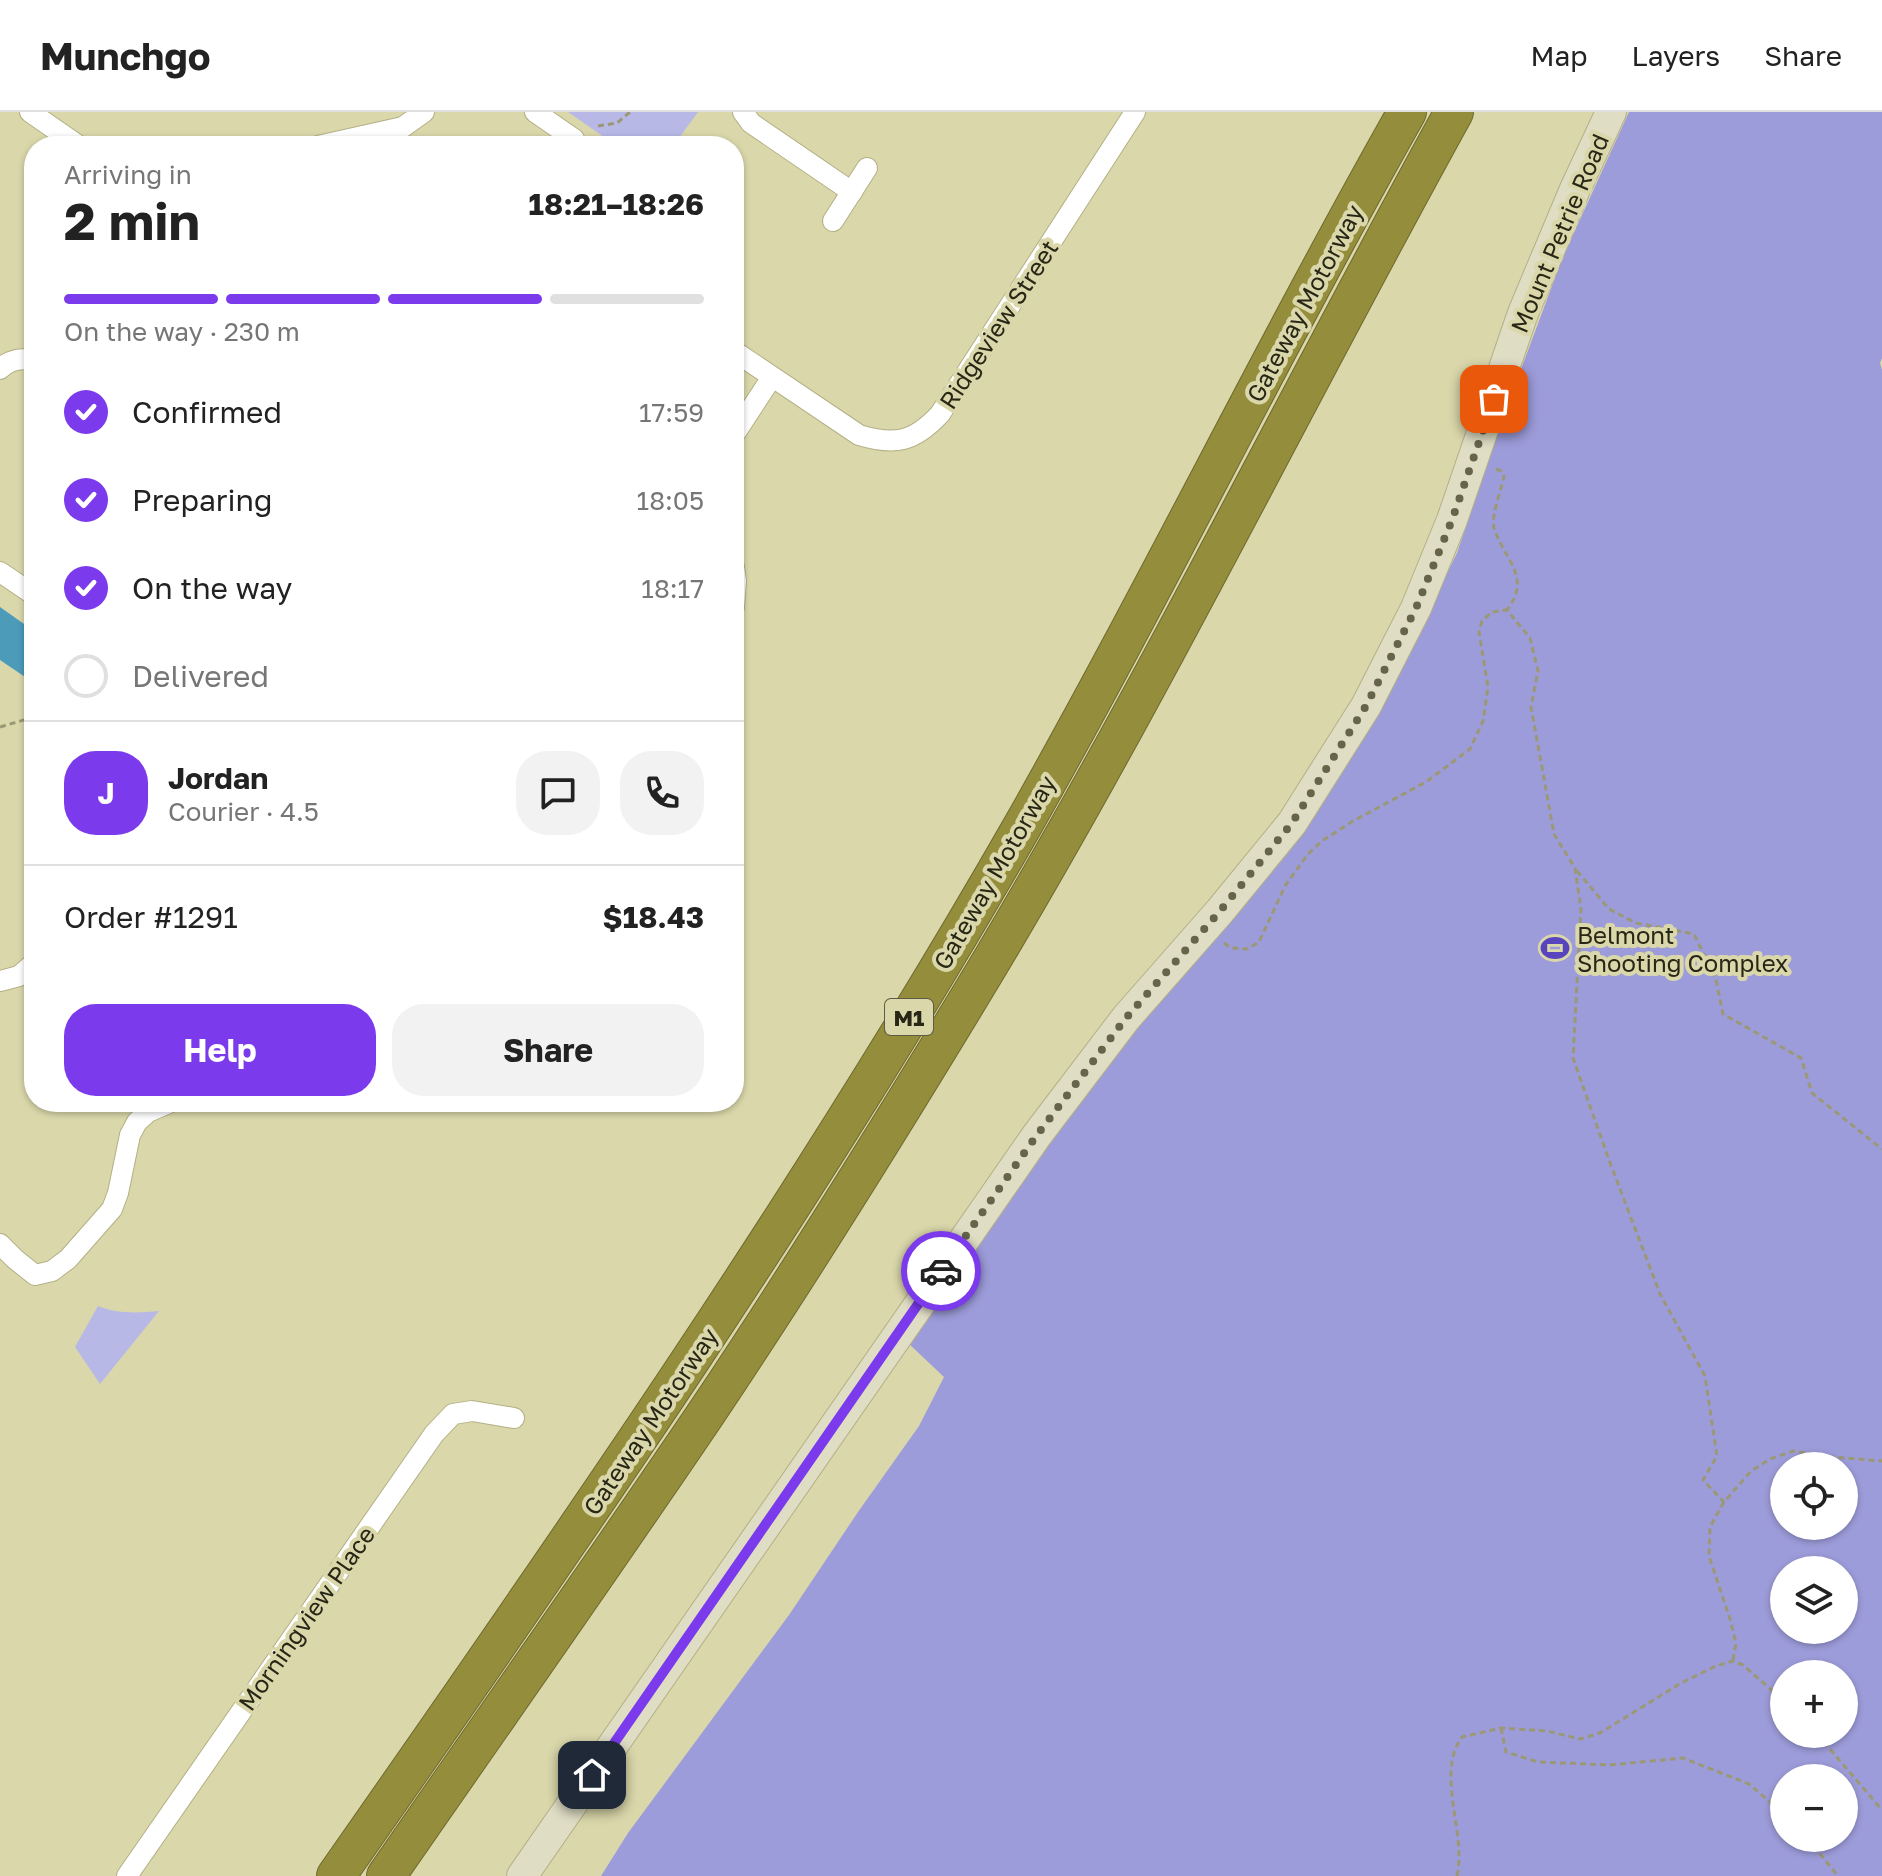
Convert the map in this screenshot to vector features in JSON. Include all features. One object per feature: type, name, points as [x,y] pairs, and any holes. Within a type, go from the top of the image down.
[{"type":"highway","name":"Gateway Motorway","points":[[336,1876],[620,1467],[777,1231],[861,1097],[1021,827],[1407,112]]},
{"type":"highway","name":"Gateway Motorway","points":[[386,1876],[704,1416],[933,1057],[1100,772],[1454,112]]},
{"type":"street","points":[[30,112],[65,136]]},
{"type":"street","points":[[363,136],[403,127],[424,112]]},
{"type":"street","points":[[535,112],[570,136]]},
{"type":"street","points":[[743,112],[751,123],[852,192]]},
{"type":"street","name":"Ridgeview Street","points":[[744,358],[859,435],[880,441],[903,439],[925,430],[940,414],[1135,112]]},
{"type":"street","name":"Mount Petrie Road","points":[[522,1876],[1037,1135],[1126,1018],[1292,823],[1366,706],[1416,608],[1452,520],[1523,313],[1611,112]]},
{"type":"street","points":[[833,221],[867,168]]},
{"type":"street","points":[[0,369],[7,362],[24,360]]},
{"type":"street","points":[[744,420],[772,377]]},
{"type":"street","points":[[0,572],[24,588]]},
{"type":"street","points":[[0,981],[24,972]]},
{"type":"street","points":[[0,1244],[35,1275],[52,1271],[68,1259],[112,1209],[130,1135],[137,1122],[148,1112]]},
{"type":"street","name":"Morningview Place","points":[[127,1876],[434,1434],[453,1414],[472,1411],[514,1418]]},
{"type":"path","points":[[598,126],[617,123],[630,112]]},
{"type":"path","points":[[1203,931],[1231,948],[1247,949],[1259,942],[1285,886],[1308,854],[1322,841],[1426,782],[1470,749],[1483,721],[1488,687],[1479,632],[1482,621],[1492,612],[1507,610],[1516,599],[1517,576],[1493,525],[1504,477],[1501,471],[1473,460]]},
{"type":"path","points":[[1507,610],[1530,638],[1538,671],[1531,707],[1554,834],[1575,868],[1609,909],[1636,923],[1694,934],[1716,980],[1723,1014],[1801,1058],[1812,1093],[1882,1149]]},
{"type":"path","points":[[0,727],[24,720]]},
{"type":"path","points":[[1575,868],[1581,909],[1573,1058],[1660,1294],[1705,1376],[1717,1456],[1703,1480],[1724,1502]]},
{"type":"path","points":[[1733,1661],[1736,1643],[1709,1556],[1710,1527],[1724,1502],[1751,1471],[1770,1459],[1793,1451],[1882,1461]]},
{"type":"path","points":[[1457,1876],[1460,1860],[1450,1778],[1457,1744],[1462,1737],[1501,1728],[1547,1731],[1580,1739],[1600,1733],[1681,1683],[1733,1661],[1743,1665],[1770,1689]]},
{"type":"path","points":[[1501,1728],[1506,1752],[1538,1762],[1609,1765],[1683,1758],[1749,1784],[1770,1802]]},
{"type":"path","points":[[1829,1748],[1882,1810]]},
{"type":"path","points":[[1818,1852],[1838,1876]]},
{"type":"shaded area","points":[[568,112],[698,112],[680,136],[603,136]]},
{"type":"shaded area","name":"Belmont Shooting Complex","points":[[1629,112],[1882,112],[1882,1876],[601,1876],[628,1833],[789,1615],[919,1426],[944,1377],[907,1342],[1041,1147],[1389,690],[1457,553],[1498,431],[1562,259]]},
{"type":"shaded area","points":[[0,607],[24,624],[24,676],[0,660]]},
{"type":"shaded area","points":[[98,1306],[120,1312],[159,1311],[100,1384],[75,1347]]},
{"type":"way so far","points":[[941,1271],[1037,1135],[1126,1018],[1292,823],[1366,706],[1416,608],[1452,520],[1494,399]]},
{"type":"place","name":"Belmont Shooting Complex","points":[[1555,948]]},
{"type":"route","points":[[592,1775],[941,1271]]}]
